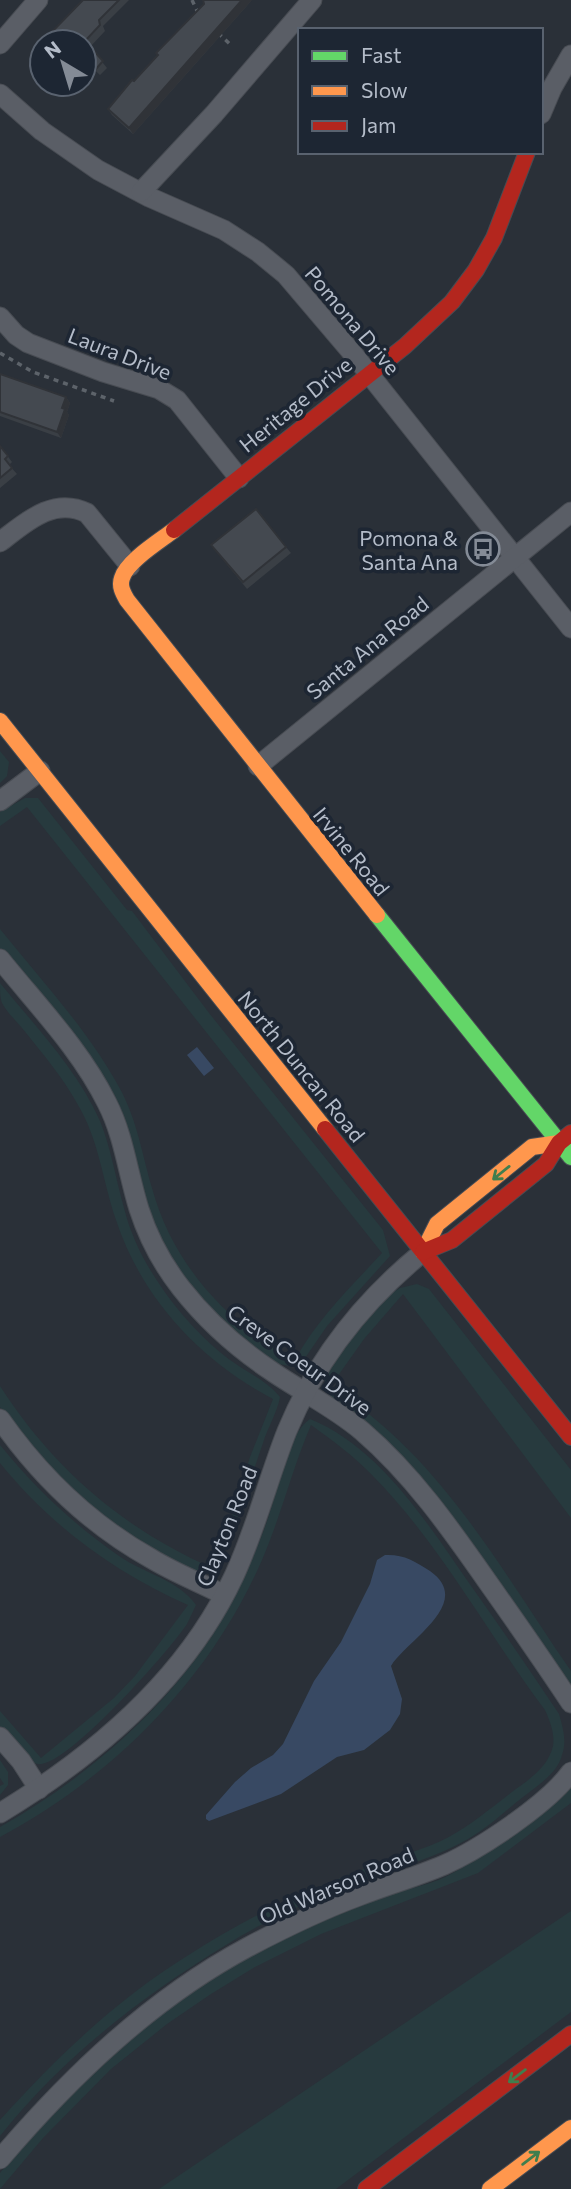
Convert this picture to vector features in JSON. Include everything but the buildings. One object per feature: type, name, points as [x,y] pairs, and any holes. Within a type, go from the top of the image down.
[{"type":"main road","name":"Heritage Drive","points":[[130,566],[369,374],[445,309],[488,253],[504,221],[526,154]]},
{"type":"main road","name":"Irvine Road","points":[[130,566],[122,576],[120,584],[124,596],[258,766],[565,1138],[571,1157]]},
{"type":"main road","name":"North Duncan Road","points":[[0,721],[571,1437]]},
{"type":"main road","points":[[423,1252],[437,1224],[532,1147],[565,1138]]},
{"type":"main road","points":[[366,2189],[571,2034]]},
{"type":"main road","points":[[490,2189],[571,2128]]},
{"type":"street","points":[[0,44],[38,0]]},
{"type":"street","points":[[141,192],[214,114],[312,0]]},
{"type":"street","points":[[543,109],[571,55]]},
{"type":"street","name":"Pomona Drive","points":[[0,94],[65,148],[98,170],[224,230],[268,260],[304,293],[571,628]]},
{"type":"street","name":"Laura Drive","points":[[0,317],[16,335],[28,343],[103,372],[159,389],[177,400],[239,478]]},
{"type":"street","points":[[0,542],[41,512],[77,508],[87,513],[130,566]]},
{"type":"street","name":"Santa Ana Road","points":[[258,766],[571,512]]},
{"type":"street","points":[[0,801],[40,771]]},
{"type":"street","name":"Creve Coeur Drive","points":[[0,959],[74,1051],[108,1104],[120,1133],[146,1228],[161,1259],[180,1287],[208,1321],[226,1337],[267,1368],[362,1431],[398,1465],[430,1502],[571,1703]]},
{"type":"street","name":"Clayton Road","points":[[0,1813],[39,1789],[96,1747],[143,1704],[174,1670],[224,1595],[253,1533],[287,1432],[323,1362],[380,1289],[423,1252]]},
{"type":"street","points":[[0,1419],[44,1475],[94,1519],[152,1560],[224,1595]]},
{"type":"street","points":[[0,1737],[21,1761],[39,1789]]},
{"type":"street","name":"Old Warson Road","points":[[0,2159],[55,2096],[96,2057],[146,2014],[185,1986],[246,1948],[303,1919],[443,1865],[474,1849],[526,1813],[571,1772]]},
{"type":"path","points":[[192,0],[202,19]]},
{"type":"path","points":[[216,32],[232,46]]},
{"type":"path","points":[[0,353],[33,372],[114,401]]},
{"type":"green space","points":[[0,751],[9,762],[7,776],[0,783]]},
{"type":"green space","points":[[25,798],[38,798],[127,910],[132,911],[209,1013],[383,1230],[390,1256],[327,1326],[296,1367],[279,1364],[227,1330],[199,1300],[154,1231],[139,1177],[58,1022],[0,948],[0,929],[63,1006],[107,1066],[119,1087],[139,1137],[161,1216],[189,1267],[225,1310],[270,1345],[295,1360],[324,1317],[382,1253],[27,807],[0,826],[0,812]]},
{"type":"green space","points":[[0,983],[54,1049],[91,1102],[107,1142],[130,1229],[143,1258],[160,1285],[184,1316],[214,1347],[264,1382],[280,1397],[215,1572],[198,1572],[172,1560],[115,1526],[55,1476],[0,1407],[0,1386],[42,1443],[91,1492],[147,1534],[210,1567],[228,1529],[250,1457],[273,1399],[247,1384],[199,1346],[177,1325],[141,1276],[116,1220],[85,1118],[59,1075],[2,1003]]},
{"type":"green space","points":[[417,1284],[429,1289],[571,1470],[571,1518],[403,1294],[364,1339],[330,1387],[368,1414],[403,1445],[465,1516],[571,1671],[571,1690],[454,1521],[404,1458],[331,1397],[326,1387],[325,1379],[331,1366],[364,1323],[390,1294],[400,1288]]},
{"type":"green space","points":[[310,1419],[336,1432],[360,1449],[403,1492],[422,1517],[559,1714],[564,1740],[560,1762],[541,1783],[468,1839],[260,1925],[164,1985],[77,2055],[24,2107],[0,2136],[0,2120],[43,2074],[111,2011],[161,1973],[224,1933],[276,1906],[456,1833],[531,1778],[547,1761],[553,1746],[553,1737],[545,1710],[442,1560],[398,1503],[373,1476],[351,1455],[311,1425],[262,1560],[215,1645],[186,1684],[119,1754],[82,1785],[0,1837],[0,1827],[73,1780],[108,1752],[172,1689],[199,1654],[243,1579],[266,1523],[289,1449]]},
{"type":"green space","points":[[0,1445],[41,1491],[70,1518],[129,1562],[180,1589],[196,1605],[177,1637],[117,1705],[70,1748],[51,1760],[38,1764],[22,1754],[0,1726],[0,1711],[41,1758],[114,1698],[135,1676],[188,1605],[135,1578],[62,1527],[19,1486],[0,1463]]},
{"type":"green space","points":[[0,1760],[8,1772],[8,1785],[0,1795],[0,1786],[4,1784],[0,1778]]},
{"type":"green space","points":[[571,1784],[571,1803],[478,1873],[321,1934],[255,1967],[167,2024],[111,2069],[43,2138],[0,2189],[0,2173],[57,2109],[118,2050],[184,1997],[256,1953],[306,1928],[393,1894],[446,1877],[499,1843]]},
{"type":"green space","points":[[571,1911],[571,2012],[336,2189],[159,2189]]},
{"type":"water","points":[[197,1047],[214,1068],[204,1076],[187,1055]]},
{"type":"water","points":[[385,1555],[409,1559],[430,1571],[442,1583],[445,1596],[442,1608],[433,1621],[391,1666],[402,1699],[400,1714],[390,1730],[364,1750],[337,1757],[281,1794],[209,1821],[206,1819],[206,1815],[235,1782],[251,1768],[273,1755],[283,1744],[314,1681],[341,1642],[370,1584],[377,1560]]},
{"type":"traffic: fast","points":[[377,915],[571,1157]]},
{"type":"traffic: slow","points":[[174,530],[130,565],[122,578],[124,595],[377,915]]},
{"type":"traffic: slow","points":[[0,721],[325,1129]]},
{"type":"traffic: slow","points":[[423,1252],[437,1224],[532,1147],[559,1143]]},
{"type":"traffic: slow","points":[[490,2189],[571,2128]]},
{"type":"traffic: jam","points":[[174,530],[405,346],[452,302],[476,270],[494,238],[526,154]]},
{"type":"traffic: jam","points":[[325,1129],[571,1437]]},
{"type":"traffic: jam","points":[[423,1252],[452,1240],[546,1164],[559,1143],[571,1133]]},
{"type":"traffic: jam","points":[[366,2189],[571,2034]]},
{"type":"place","name":"Pomona & Santa Ana","points":[[483,549]]}]
